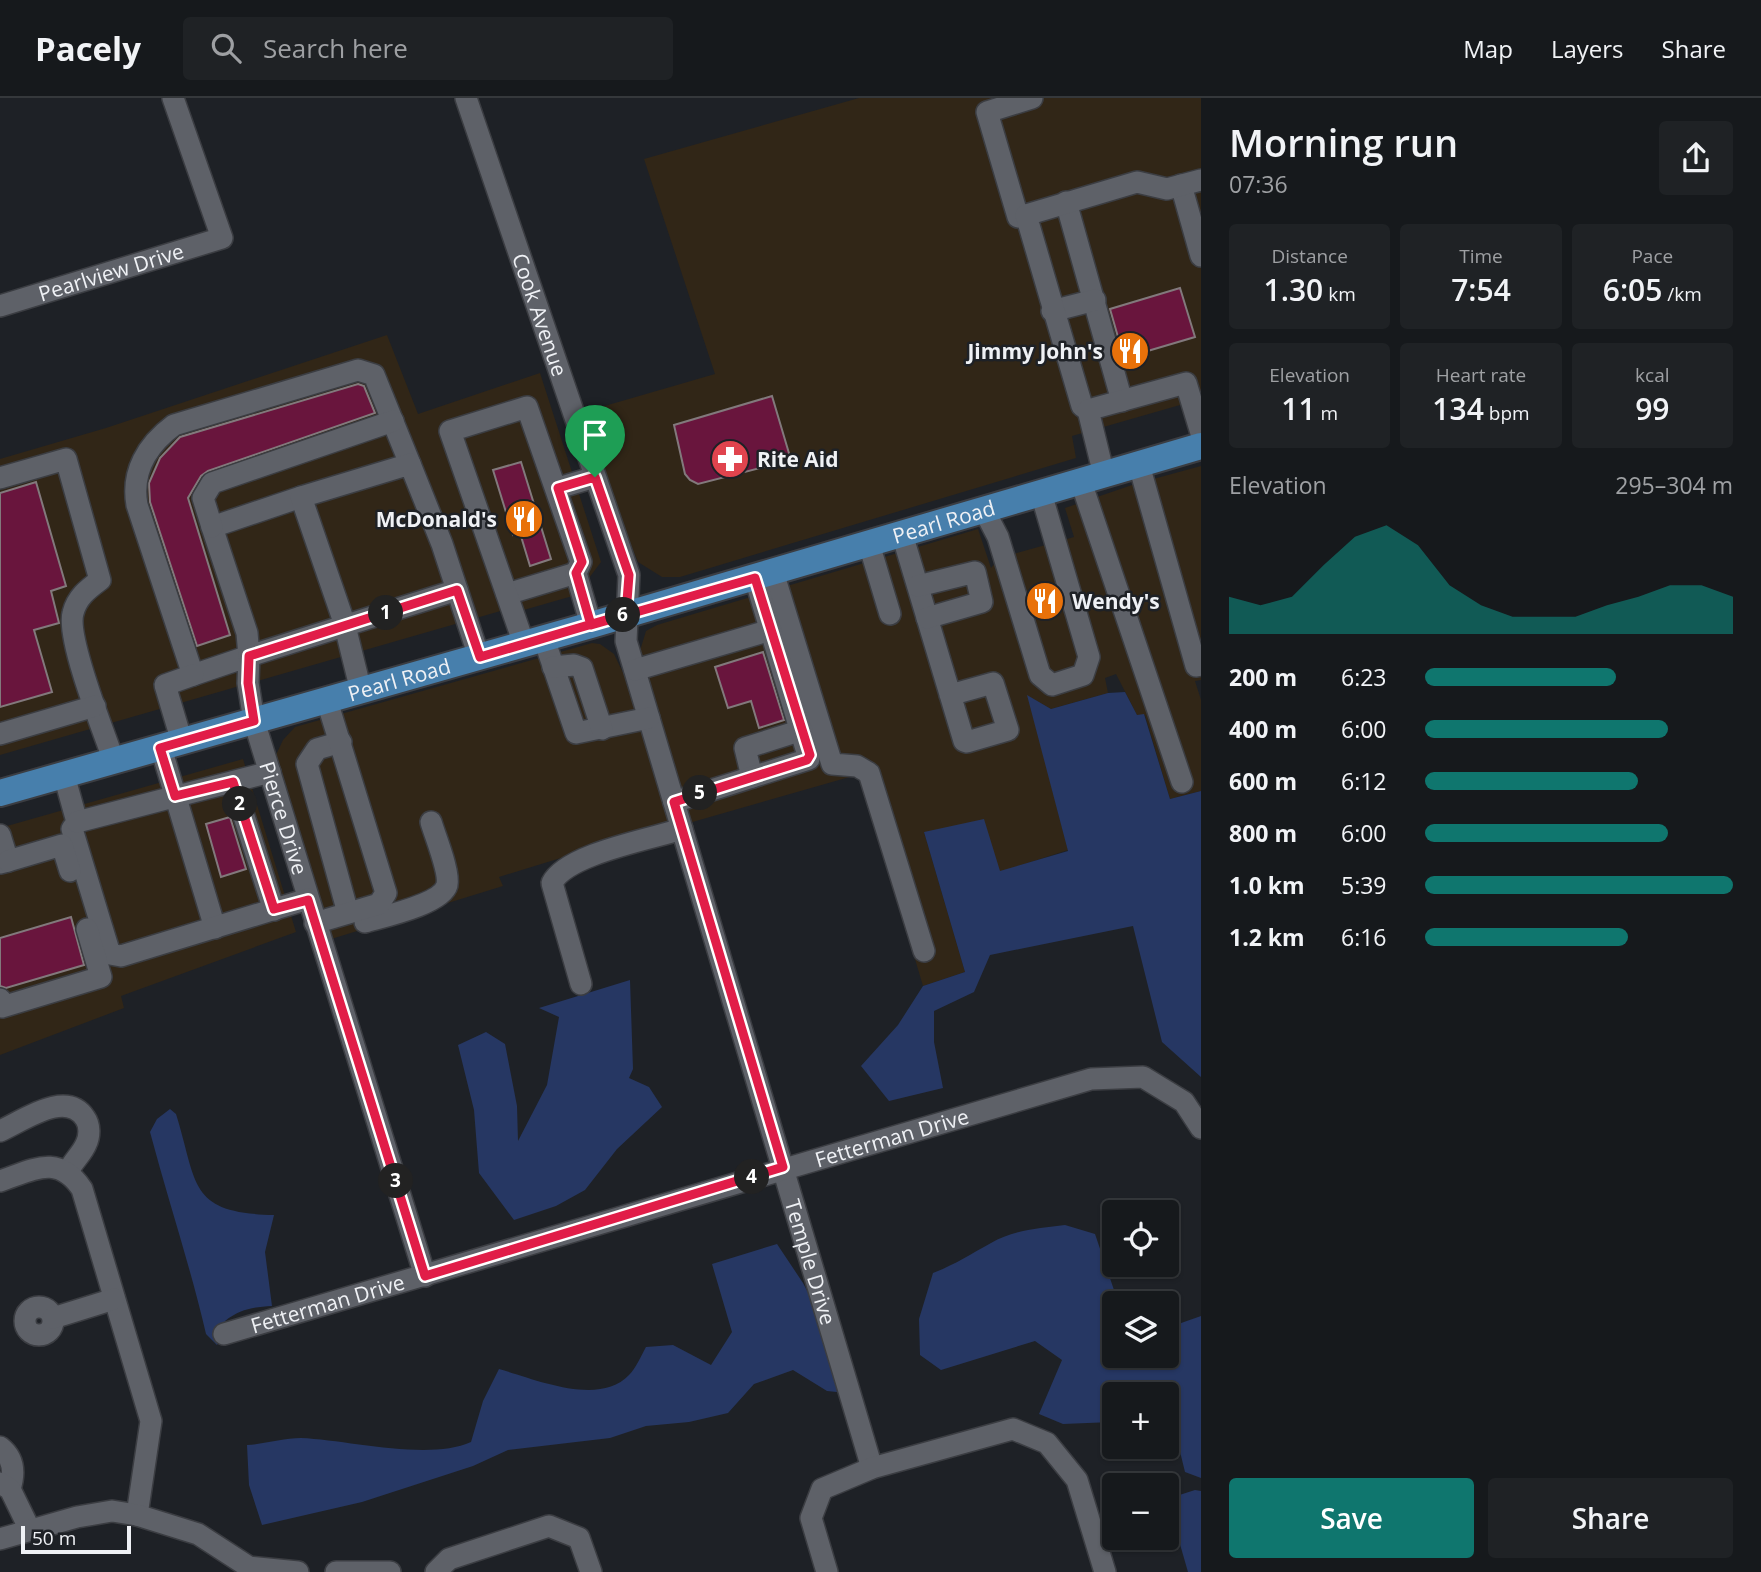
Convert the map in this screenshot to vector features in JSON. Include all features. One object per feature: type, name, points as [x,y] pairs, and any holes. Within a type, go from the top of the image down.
[{"type":"main road","name":"Pearl Road","points":[[0,793],[534,642],[1201,446]]},
{"type":"street","name":"Pearlview Drive","points":[[0,306],[222,238],[173,98]]},
{"type":"street","name":"Cook Avenue","points":[[466,98],[629,575],[626,614]]},
{"type":"street","points":[[1032,98],[987,112],[1018,217],[1137,182],[1167,189],[1191,182],[1201,256]]},
{"type":"street","points":[[1066,202],[1122,401]]},
{"type":"street","points":[[1026,215],[1082,407],[1088,410],[1193,381],[1201,433]]},
{"type":"street","points":[[1052,311],[1092,291]]},
{"type":"street","points":[[193,675],[137,505],[133,485],[144,458],[157,438],[174,425],[358,370],[374,375],[410,464],[480,657]]},
{"type":"street","points":[[507,594],[576,573],[582,562],[558,488],[527,407],[450,431],[507,594],[534,642],[553,667],[576,733],[649,718]]},
{"type":"street","points":[[1088,410],[1093,478],[1182,782]]},
{"type":"street","name":"Pierce Drive","points":[[393,421],[212,482],[203,498],[247,634],[248,683],[254,721],[425,1276]]},
{"type":"street","points":[[0,478],[66,459],[100,580],[82,594],[72,615],[76,644],[114,761]]},
{"type":"street","points":[[212,527],[410,464]]},
{"type":"street","points":[[1139,465],[1196,666],[1201,664]]},
{"type":"street","points":[[558,488],[595,477]]},
{"type":"street","points":[[984,510],[998,537],[1040,675],[1052,685],[1083,676],[1089,657],[1041,494]]},
{"type":"street","points":[[301,497],[345,626],[361,691]]},
{"type":"street","points":[[902,534],[950,695]]},
{"type":"street","points":[[869,544],[890,614]]},
{"type":"street","points":[[918,586],[975,572],[982,602],[927,618]]},
{"type":"street","points":[[576,573],[591,625]]},
{"type":"street","points":[[674,802],[809,759],[771,630],[764,575]]},
{"type":"street","points":[[764,575],[832,764],[857,766],[869,773],[924,951]]},
{"type":"street","points":[[215,928],[175,796],[165,685],[457,590]]},
{"type":"street","name":"Temple Drive","points":[[626,614],[626,641],[872,1468]]},
{"type":"street","points":[[635,670],[771,630]]},
{"type":"street","points":[[317,930],[348,913],[379,904],[386,893],[327,701]]},
{"type":"street","points":[[0,734],[95,706]]},
{"type":"street","points":[[752,777],[745,748],[802,730]]},
{"type":"street","points":[[341,742],[317,749],[309,759],[308,770],[348,913]]},
{"type":"street","points":[[270,772],[77,822],[72,829],[110,954],[121,956],[308,900]]},
{"type":"street","points":[[64,775],[77,822]]},
{"type":"street","points":[[233,782],[274,909]]},
{"type":"street","points":[[317,930],[428,902],[444,891],[447,884],[446,874],[430,822]]},
{"type":"street","points":[[581,984],[552,883],[555,877],[572,863],[682,829]]},
{"type":"street","points":[[0,835],[4,862],[62,845],[101,977],[2,1007],[0,999]]},
{"type":"street","name":"Fetterman Drive","points":[[224,1334],[783,1167],[1036,1097],[1091,1079],[1143,1077],[1184,1102],[1201,1128]]},
{"type":"street","points":[[0,1131],[58,1105],[76,1108],[85,1118],[89,1134],[85,1146],[68,1172]]},
{"type":"street","points":[[0,1181],[41,1167],[53,1167],[68,1172],[82,1189],[151,1421],[137,1515]]},
{"type":"street","points":[[53,1318],[114,1299]]},
{"type":"street","points":[[827,1572],[811,1518],[822,1489],[872,1468],[1013,1429],[1047,1444],[1077,1480],[1105,1572]]},
{"type":"street","points":[[0,1447],[9,1454],[14,1476],[5,1486],[30,1530]]},
{"type":"street","points":[[0,1539],[113,1511],[137,1515],[198,1534],[248,1569],[298,1572]]},
{"type":"street","points":[[436,1572],[449,1559],[549,1526],[579,1538],[590,1572]]},
{"type":"street","points":[[336,1572],[390,1572]]},
{"type":"shaded area","points":[[859,98],[1201,98],[1201,399],[1072,436],[1076,458],[680,577],[662,577],[638,562],[605,482],[584,412],[715,374],[644,159]]},
{"type":"shaded area","points":[[387,335],[418,414],[540,373],[601,562],[589,578],[590,591],[506,615],[504,610],[0,755],[0,459],[106,428]]},
{"type":"shaded area","points":[[1201,466],[1201,680],[1195,681],[1201,700],[1201,791],[1170,799],[1145,715],[1137,715],[1116,674],[1105,678],[1108,693],[1051,709],[1028,696],[1068,850],[1000,872],[924,832],[965,972],[923,986],[860,774],[689,823],[639,654],[646,631],[657,625],[978,529],[991,568],[999,558],[1074,537],[1065,508],[1135,484]]},
{"type":"shaded area","points":[[592,643],[600,644],[614,654],[625,677],[671,824],[499,877],[503,886],[328,940],[283,787],[276,755],[283,740],[295,727]]},
{"type":"shaded area","points":[[1125,692],[1137,715],[1144,714],[1170,799],[1201,791],[1201,1077],[1162,1042],[1133,926],[990,955],[974,992],[934,1011],[934,1042],[943,1088],[889,1101],[861,1066],[898,1025],[923,986],[965,972],[924,832],[984,819],[1000,871],[1068,851],[1027,695],[1051,709],[1108,693]]},
{"type":"shaded area","points":[[243,759],[296,932],[121,996],[124,1008],[0,1055],[0,828]]},
{"type":"shaded area","points":[[630,980],[633,1069],[629,1078],[649,1087],[662,1107],[617,1149],[585,1190],[556,1206],[514,1220],[479,1173],[474,1110],[458,1045],[486,1032],[505,1044],[517,1106],[518,1141],[547,1085],[559,1017],[539,1008]]},
{"type":"shaded area","points":[[170,1109],[176,1114],[194,1177],[211,1201],[246,1213],[274,1215],[265,1252],[272,1306],[247,1309],[225,1321],[224,1334],[217,1345],[206,1334],[150,1132],[157,1119]]},
{"type":"shaded area","points":[[1065,1225],[1095,1234],[1102,1255],[1102,1277],[1110,1277],[1114,1290],[1102,1291],[1102,1368],[1179,1368],[1179,1324],[1201,1316],[1201,1478],[1185,1472],[1179,1448],[1179,1382],[1102,1382],[1102,1422],[1063,1424],[1039,1414],[1062,1360],[1035,1341],[941,1370],[920,1355],[919,1319],[933,1273],[1008,1235]]},
{"type":"shaded area","points":[[777,1244],[803,1283],[829,1333],[837,1392],[827,1391],[793,1370],[754,1384],[728,1413],[689,1422],[646,1426],[610,1438],[508,1450],[473,1466],[362,1502],[262,1525],[249,1485],[247,1445],[301,1438],[411,1450],[454,1447],[471,1442],[483,1401],[499,1369],[548,1384],[584,1390],[601,1389],[616,1384],[629,1375],[646,1347],[673,1345],[711,1365],[732,1332],[712,1264]]},
{"type":"shaded area","points":[[1201,1491],[1201,1572],[1188,1572],[1179,1541],[1179,1495]]},
{"type":"building","points":[[1180,288],[1195,337],[1124,358],[1110,309]]},
{"type":"building","points":[[358,384],[364,386],[375,413],[208,471],[201,476],[188,498],[230,635],[197,646],[150,502],[149,483],[160,458],[180,437]]},
{"type":"building","points":[[772,396],[791,460],[698,484],[690,480],[685,474],[674,425]]},
{"type":"building","points":[[521,462],[551,559],[530,566],[520,533],[513,535],[493,470]]},
{"type":"building","points":[[36,482],[66,586],[51,591],[59,623],[34,630],[52,692],[0,707],[0,493]]},
{"type":"building","points":[[763,652],[784,720],[759,728],[751,701],[728,708],[715,667]]},
{"type":"building","points":[[230,817],[246,869],[221,877],[206,824]]},
{"type":"building","points":[[71,917],[84,965],[6,988],[0,986],[0,938]]},
{"type":"place","name":"Jimmy John's","points":[[1130,351]]},
{"type":"place","name":"Rite Aid","points":[[730,459]]},
{"type":"place","name":"McDonald's","points":[[524,519]]},
{"type":"place","name":"Wendy's","points":[[1045,601]]},
{"type":"route","points":[[595,477],[558,488],[582,562],[576,573],[591,625],[755,578],[810,755],[807,760],[674,802],[783,1167],[425,1276],[308,900],[274,909],[233,782],[175,796],[160,748],[254,721],[248,683],[249,656],[457,590],[480,657],[591,625],[626,614],[629,575],[595,477]]}]
